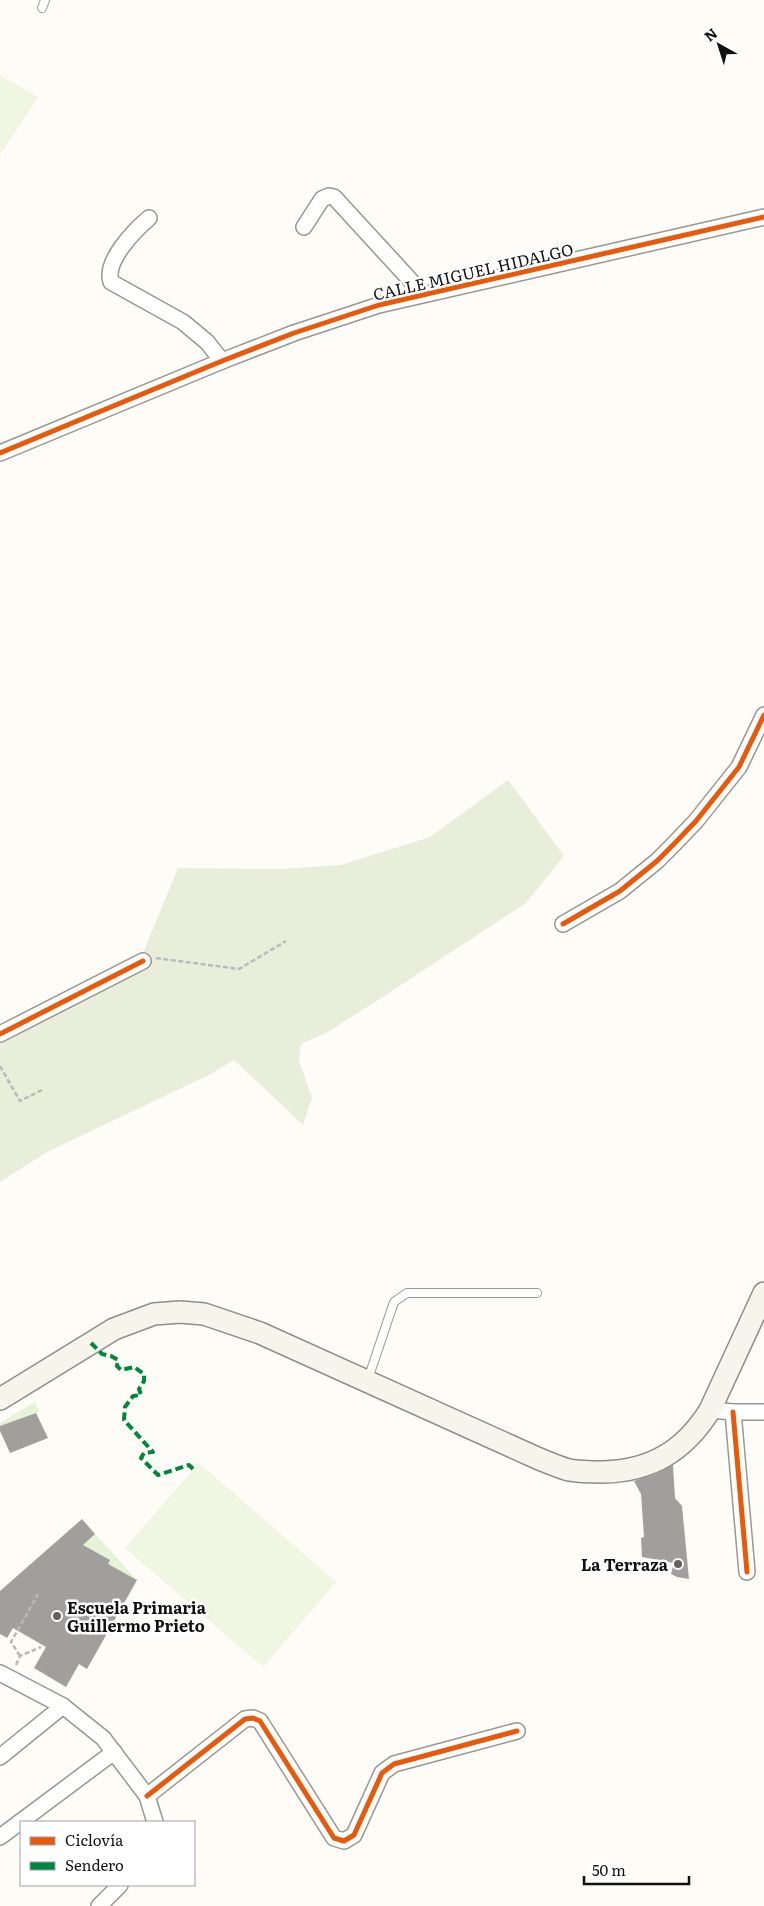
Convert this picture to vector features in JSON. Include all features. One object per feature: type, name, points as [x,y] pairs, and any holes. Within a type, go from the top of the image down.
[{"type":"main road","points":[[0,1400],[114,1329],[154,1314],[180,1312],[204,1314],[260,1332],[537,1458],[569,1470],[588,1472],[632,1469],[651,1464],[667,1455],[690,1437],[710,1410],[764,1293]]},
{"type":"street","points":[[304,227],[322,199],[329,196],[334,197],[423,294]]},
{"type":"street","name":"CALLE MIGUEL HIDALGO","points":[[0,453],[222,361],[294,333],[379,305],[628,249],[764,216]]},
{"type":"street","points":[[149,218],[132,232],[124,244],[111,270],[109,277],[111,282],[183,322],[201,336],[222,361]]},
{"type":"street","points":[[563,924],[620,891],[658,861],[712,802],[739,767],[764,715]]},
{"type":"street","points":[[0,1034],[144,961]]},
{"type":"street","points":[[710,1410],[764,1412]]},
{"type":"street","points":[[733,1412],[747,1572]]},
{"type":"street","points":[[4,1675],[63,1706],[94,1730],[114,1752],[147,1796],[155,1821]]},
{"type":"street","points":[[0,1757],[63,1706]]},
{"type":"street","points":[[147,1796],[245,1719],[253,1718],[260,1721],[334,1838],[344,1841],[354,1835],[382,1774],[394,1764],[517,1731]]},
{"type":"street","points":[[20,1821],[114,1752]]},
{"type":"street","points":[[0,1836],[20,1821]]},
{"type":"street","points":[[99,1906],[119,1886]]},
{"type":"lane","points":[[367,1381],[394,1302],[407,1293],[537,1293]]},
{"type":"path","points":[[144,961],[150,957],[239,969],[286,941]]},
{"type":"path","points":[[0,1066],[20,1100],[42,1090]]},
{"type":"path","points":[[20,1656],[11,1642],[30,1612],[38,1594]]},
{"type":"path","points":[[4,1675],[20,1656],[41,1647]]},
{"type":"green space","points":[[0,75],[38,97],[0,155]]},
{"type":"green space","points":[[508,780],[564,856],[526,903],[326,1033],[301,1044],[299,1061],[312,1098],[303,1125],[234,1060],[211,1074],[47,1152],[0,1182],[0,1043],[146,967],[143,953],[178,868],[280,869],[341,865],[430,837]]},
{"type":"green space","points":[[35,1402],[39,1412],[0,1426],[0,1423]]},
{"type":"green space","points":[[199,1463],[336,1582],[263,1667],[125,1548]]},
{"type":"green space","points":[[95,1534],[137,1580],[115,1568],[59,1654],[79,1538],[84,1544]]},
{"type":"building","points":[[36,1413],[48,1438],[10,1453],[0,1431],[0,1426]]},
{"type":"building","points":[[673,1465],[675,1498],[682,1506],[689,1579],[671,1574],[674,1563],[642,1557],[641,1538],[644,1537],[641,1494],[634,1481],[656,1474]]},
{"type":"building","points":[[82,1519],[95,1534],[83,1545],[110,1560],[108,1564],[137,1580],[87,1669],[79,1664],[66,1687],[34,1668],[46,1647],[13,1628],[7,1638],[0,1634],[0,1591]]},
{"type":"marked path","points":[[91,1343],[102,1354],[118,1360],[117,1366],[121,1370],[134,1367],[144,1374],[144,1381],[139,1389],[141,1395],[133,1396],[125,1407],[124,1420],[153,1452],[144,1453],[141,1458],[158,1475],[189,1465],[193,1469]]},
{"type":"cycle path","points":[[0,453],[222,361],[294,333],[379,305],[764,217]]},
{"type":"cycle path","points":[[563,924],[620,891],[657,861],[673,845],[696,821],[739,767],[764,715]]},
{"type":"cycle path","points":[[0,1034],[143,961]]},
{"type":"cycle path","points":[[733,1412],[747,1572]]},
{"type":"cycle path","points":[[147,1796],[245,1719],[253,1718],[260,1721],[334,1838],[344,1841],[354,1835],[382,1773],[394,1764],[517,1731]]},
{"type":"place","name":"La Terraza","points":[[678,1564]]},
{"type":"place","name":"Escuela Primaria Guillermo Prieto","points":[[57,1616]]}]
